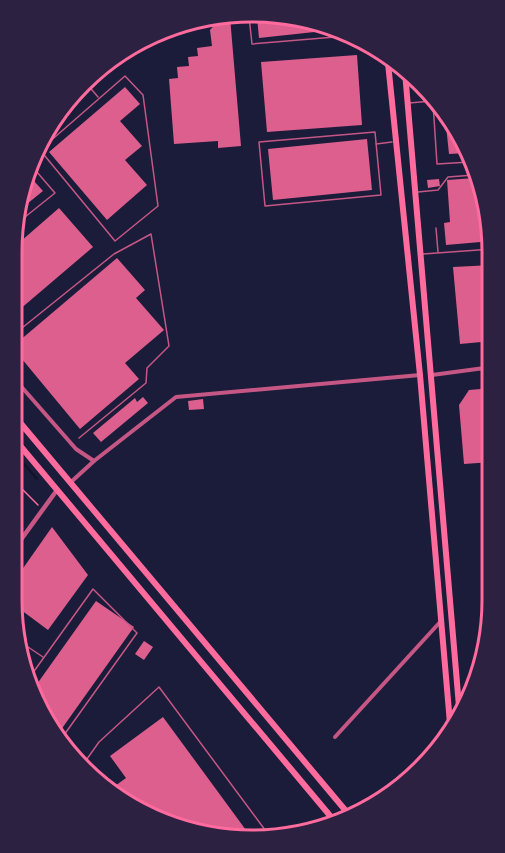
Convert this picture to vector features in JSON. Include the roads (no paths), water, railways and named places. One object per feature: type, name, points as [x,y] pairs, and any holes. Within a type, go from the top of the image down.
[{"type":"main road","points":[[388,67],[420,375],[450,719]]},
{"type":"main road","points":[[406,82],[459,702]]},
{"type":"main road","points":[[22,425],[346,811]]},
{"type":"main road","points":[[22,447],[331,816]]},
{"type":"street","points":[[432,375],[482,368]]},
{"type":"street","points":[[71,483],[94,461],[176,397],[420,375]]},
{"type":"street","points":[[22,387],[76,449],[94,461]]},
{"type":"street","points":[[22,538],[57,490]]},
{"type":"street","points":[[335,737],[441,621]]},
{"type":"lane","points":[[250,22],[252,44],[333,37]]},
{"type":"lane","points":[[44,155],[115,241],[158,206],[143,95],[125,76],[52,140]]},
{"type":"lane","points":[[91,89],[99,98]]},
{"type":"lane","points":[[408,103],[426,102]]},
{"type":"lane","points":[[434,110],[437,164],[464,162]]},
{"type":"lane","points":[[375,132],[376,144],[381,195],[265,206],[259,142],[375,132]]},
{"type":"lane","points":[[376,144],[396,142]]},
{"type":"lane","points":[[25,217],[55,193],[37,172]]},
{"type":"lane","points":[[416,192],[438,190],[448,177],[469,175]]},
{"type":"lane","points":[[436,228],[438,253]]},
{"type":"lane","points":[[22,328],[114,254],[151,234],[170,346],[147,368],[146,383],[79,438]]},
{"type":"lane","points":[[422,254],[482,250]]},
{"type":"lane","points":[[34,671],[93,589],[137,633],[65,734]]},
{"type":"lane","points":[[27,647],[43,658]]},
{"type":"lane","points":[[87,759],[99,742],[159,687],[265,830]]},
{"type":"waterway","points":[[22,462],[37,479]]}]
